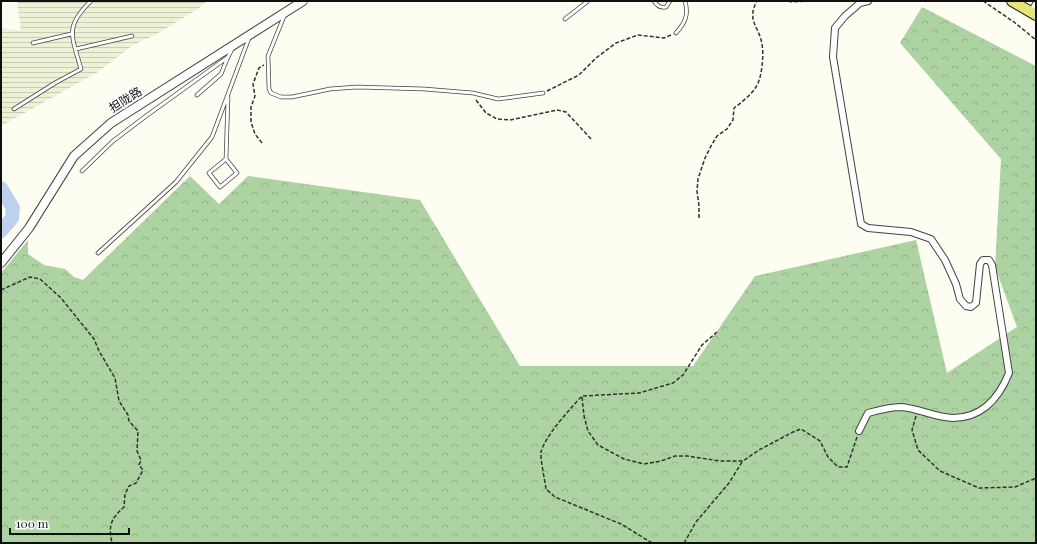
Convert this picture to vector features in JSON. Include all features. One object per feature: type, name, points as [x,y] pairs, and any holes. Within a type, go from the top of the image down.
[{"type":"main road","points":[[1012,1],[1034,10]]},
{"type":"street","name":"担陇路","points":[[1,263],[29,228],[74,156],[110,123],[303,1]]},
{"type":"street","points":[[859,431],[868,413],[885,408],[902,407],[952,418],[975,415],[994,400],[1003,387],[1009,373],[990,260],[983,260],[980,264],[976,303],[971,307],[966,306],[960,299],[956,284],[945,260],[931,239],[911,232],[868,228],[861,224],[833,57],[835,28],[845,16],[860,3],[868,1]]},
{"type":"lane","points":[[14,109],[55,83],[82,69],[71,34],[73,24],[91,1]]},
{"type":"lane","points":[[565,19],[588,1]]},
{"type":"lane","points":[[654,1],[662,8],[666,7],[670,1]]},
{"type":"lane","points":[[676,33],[683,26],[687,18],[687,7],[685,1]]},
{"type":"lane","points":[[286,12],[268,56],[268,89],[271,93],[281,97],[292,97],[330,89],[357,87],[424,89],[473,93],[498,99],[543,93]]},
{"type":"lane","points":[[33,43],[71,34]]},
{"type":"lane","points":[[98,253],[176,182],[188,169],[212,137],[251,34]]},
{"type":"lane","points":[[76,49],[132,36]]},
{"type":"lane","points":[[197,95],[221,74],[234,45]]},
{"type":"lane","points":[[82,171],[113,141],[228,57]]},
{"type":"lane","points":[[226,159],[210,173],[220,187],[237,173],[226,159],[229,94]]},
{"type":"path","points":[[698,218],[698,179],[705,158],[717,136],[726,129],[733,120],[734,108],[750,95],[757,86],[760,76],[762,44],[752,18],[756,1]]},
{"type":"path","points":[[788,1],[807,1]]},
{"type":"path","points":[[983,1],[1014,22],[1036,40]]},
{"type":"path","points":[[543,93],[579,75],[596,58],[616,43],[638,35],[664,38],[676,33]]},
{"type":"path","points":[[262,143],[255,134],[251,122],[251,107],[254,96],[253,84],[259,68],[268,61]]},
{"type":"path","points":[[473,93],[480,107],[486,113],[497,118],[510,120],[557,110],[566,112],[592,140]]},
{"type":"path","points":[[1,290],[30,277],[40,279],[61,298],[94,339],[99,351],[115,378],[119,401],[128,415],[129,421],[138,431],[137,451],[140,460],[139,465],[143,470],[136,483],[129,486],[125,494],[124,507],[115,515],[111,522],[110,533],[112,543]]},
{"type":"path","points":[[652,543],[621,524],[555,497],[546,489],[541,453],[546,441],[562,419],[582,396],[639,393],[673,383],[683,375],[702,345],[717,332]]},
{"type":"path","points":[[582,396],[584,416],[588,431],[598,445],[624,459],[644,464],[661,461],[675,456],[687,456],[720,461],[743,461]]},
{"type":"path","points":[[918,411],[912,430],[918,450],[940,471],[979,488],[1014,486],[1036,478]]},
{"type":"path","points":[[684,543],[696,522],[729,483],[743,461],[759,450],[801,429],[820,441],[828,456],[838,467],[847,467],[859,431]]},
{"type":"green space","points":[[17,1],[207,1],[198,9],[155,35],[133,45],[98,72],[1,126],[1,28],[21,31]]},
{"type":"green space","points":[[922,7],[1036,66],[1036,543],[1,543],[1,273],[28,240],[28,254],[44,265],[65,269],[74,277],[83,280],[190,176],[219,204],[248,176],[420,200],[520,366],[693,366],[755,276],[916,240],[947,373],[1017,327],[995,267],[1001,159],[900,43]]},
{"type":"waterway","points":[[1,188],[13,208],[12,218],[1,231]]}]
